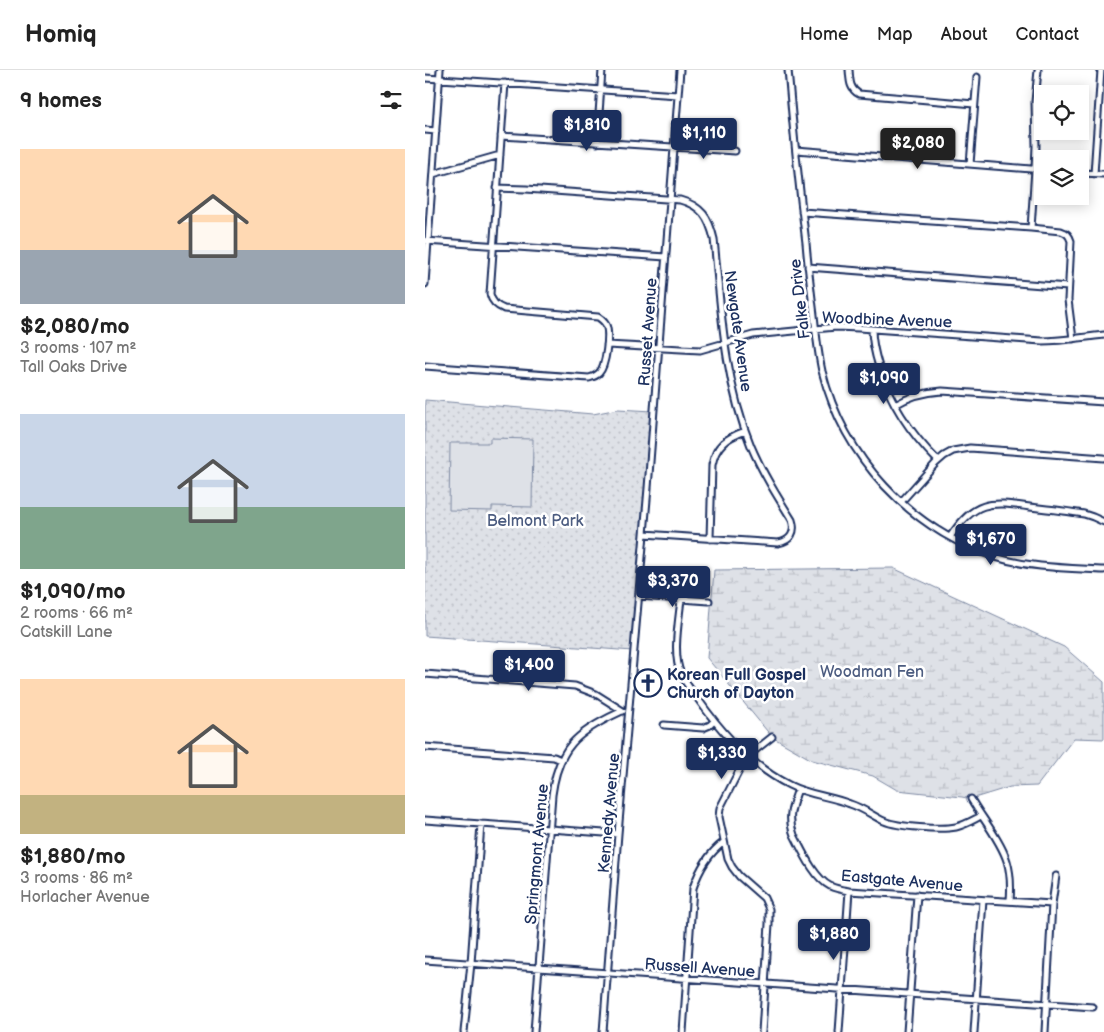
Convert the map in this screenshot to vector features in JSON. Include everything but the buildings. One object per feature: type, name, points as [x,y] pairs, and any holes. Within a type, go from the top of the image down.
[{"type":"street","points":[[425,284],[440,70]]},
{"type":"street","points":[[597,143],[602,70]]},
{"type":"street","name":"Russet Avenue","points":[[639,596],[680,70]]},
{"type":"street","name":"Falke Drive","points":[[788,70],[815,329],[822,371],[840,420],[865,463],[901,502],[922,519],[950,537],[978,551],[1008,560],[1040,566],[1104,570]]},
{"type":"street","points":[[849,70],[851,87],[853,91],[859,94],[974,104]]},
{"type":"street","points":[[1035,150],[1035,102],[1038,70]]},
{"type":"street","points":[[1093,174],[1101,70]]},
{"type":"street","points":[[971,164],[977,77]]},
{"type":"street","points":[[425,78],[678,95]]},
{"type":"street","points":[[425,366],[589,378],[597,375],[603,368],[607,345],[607,327],[598,317],[504,308],[496,305],[491,298],[505,83]]},
{"type":"street","points":[[425,130],[436,131]]},
{"type":"street","points":[[501,136],[735,151]]},
{"type":"street","points":[[796,150],[1034,169]]},
{"type":"street","points":[[433,174],[500,154]]},
{"type":"street","points":[[1089,174],[1104,174]]},
{"type":"street","points":[[425,183],[432,184]]},
{"type":"street","points":[[1031,228],[1034,184]]},
{"type":"street","name":"Newgate Avenue","points":[[497,188],[680,200],[693,205],[702,212],[709,223],[714,239],[725,343],[736,402],[745,431],[764,473],[792,520],[794,528],[790,538],[778,544],[709,539]]},
{"type":"street","points":[[802,212],[1061,230],[1070,237],[1071,241],[1068,287],[1073,339]]},
{"type":"street","points":[[427,241],[665,257]]},
{"type":"street","points":[[808,267],[1068,287]]},
{"type":"street","name":"Woodbine Avenue","points":[[607,345],[700,350],[753,335],[836,327],[1042,341],[1063,341],[1104,335]]},
{"type":"street","points":[[872,329],[873,345],[883,380],[895,405],[913,433],[938,461]]},
{"type":"street","points":[[895,405],[919,394],[942,391],[1104,402]]},
{"type":"street","points":[[644,534],[709,539],[713,459],[718,448],[727,439],[745,431]]},
{"type":"street","points":[[901,502],[938,461],[953,451],[970,448],[1104,458]]},
{"type":"street","points":[[950,537],[969,514],[981,507],[997,503],[1084,514],[1104,522]]},
{"type":"street","points":[[639,596],[709,601]]},
{"type":"street","name":"Kennedy Avenue","points":[[603,1032],[639,596]]},
{"type":"street","points":[[681,599],[677,651],[678,667],[685,681],[714,721],[748,758],[778,779],[798,789],[848,803],[885,822],[949,828],[962,825],[981,816]]},
{"type":"street","points":[[425,674],[575,686],[596,694],[621,711],[628,711]]},
{"type":"street","name":"Springmont Avenue","points":[[534,1032],[553,783],[561,760],[571,744],[584,731],[621,711]]},
{"type":"street","points":[[665,725],[703,728],[711,725],[714,721]]},
{"type":"street","points":[[762,1032],[769,909],[765,898],[734,872],[728,859],[719,817],[720,808],[738,771],[748,758],[772,737]]},
{"type":"street","points":[[425,747],[554,757],[561,760]]},
{"type":"street","name":"Eastgate Avenue","points":[[798,789],[790,815],[794,835],[822,880],[831,886],[849,891],[1053,904]]},
{"type":"street","points":[[971,799],[999,843],[1007,860],[1011,882],[1010,901]]},
{"type":"street","points":[[425,820],[618,834]]},
{"type":"street","points":[[464,1032],[481,824]]},
{"type":"street","points":[[683,1032],[693,888],[703,866],[719,845],[724,842]]},
{"type":"street","points":[[1045,1032],[1056,876]]},
{"type":"street","points":[[839,1032],[849,891]]},
{"type":"street","points":[[907,1032],[917,895]]},
{"type":"street","points":[[974,1032],[983,900]]},
{"type":"street","name":"Russell Avenue","points":[[425,960],[1093,1007]]},
{"type":"green space","name":"Belmont Park","points":[[425,400],[593,414],[618,409],[653,411],[633,651],[425,636]]},
{"type":"green space","points":[[490,438],[533,439],[532,507],[492,506],[492,511],[449,510],[450,443],[490,443]]},
{"type":"green space","name":"Woodman Fen","points":[[893,568],[1064,647],[1104,682],[1104,739],[1074,738],[1037,786],[1010,787],[971,799],[897,790],[873,776],[812,760],[772,737],[707,658],[714,570]]},
{"type":"place","name":"Korean Full Gospel Church of Dayton","points":[[648,683]]}]
